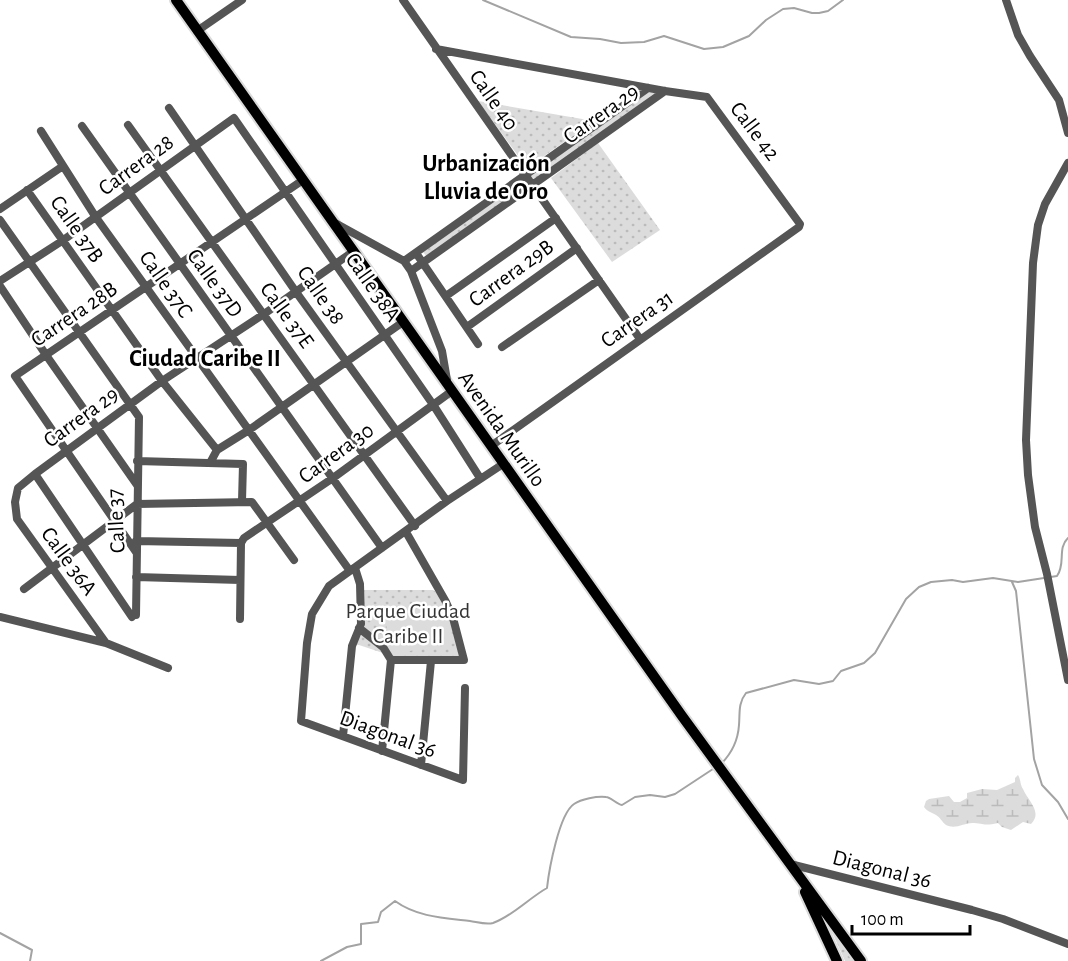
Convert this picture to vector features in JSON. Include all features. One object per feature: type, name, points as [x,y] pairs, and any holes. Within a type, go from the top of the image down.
[{"type":"main road","name":"Avenida Murillo","points":[[176,0],[718,766],[861,961]]},
{"type":"main road","name":"Avenida Murillo","points":[[799,878],[837,961]]},
{"type":"street","points":[[197,31],[242,0]]},
{"type":"street","name":"Calle 40","points":[[403,0],[640,339]]},
{"type":"street","points":[[1006,0],[1018,35],[1059,100],[1068,133]]},
{"type":"street","name":"Calle 42","points":[[436,49],[707,97],[799,221]]},
{"type":"street","name":"Carrera 29","points":[[404,261],[648,88]]},
{"type":"street","name":"Carrera 29","points":[[411,271],[665,91]]},
{"type":"street","name":"Calle 38","points":[[169,108],[296,292],[447,501]]},
{"type":"street","name":"Carrera 28","points":[[0,281],[62,241],[234,118]]},
{"type":"street","name":"Calle 38A","points":[[234,118],[385,334],[480,478]]},
{"type":"street","name":"Calle 37E","points":[[129,125],[415,526]]},
{"type":"street","name":"Calle 37D","points":[[82,126],[382,548]]},
{"type":"street","name":"Calle 37C","points":[[41,131],[95,216],[196,358],[300,501],[353,569]]},
{"type":"street","points":[[1068,164],[1045,204],[1038,225],[1033,263],[1026,440],[1035,527],[1049,583],[1068,680]]},
{"type":"street","points":[[0,209],[63,166]]},
{"type":"street","name":"Carrera 28B","points":[[65,450],[15,376],[303,180]]},
{"type":"street","name":"Calle 37B","points":[[27,190],[162,381],[217,450]]},
{"type":"street","points":[[446,296],[556,219]]},
{"type":"street","points":[[0,220],[139,417],[137,485]]},
{"type":"street","name":"Carrera 31","points":[[491,446],[799,227],[799,221]]},
{"type":"street","points":[[334,222],[404,261],[411,271],[442,351],[450,389]]},
{"type":"street","name":"Carrera 29B","points":[[467,327],[577,248]]},
{"type":"street","name":"Carrera 29","points":[[15,496],[18,488],[34,474],[96,427],[354,251]]},
{"type":"street","points":[[416,253],[478,344]]},
{"type":"street","points":[[502,347],[599,279]]},
{"type":"street","name":"Calle 37","points":[[0,286],[137,485],[134,616],[83,546]]},
{"type":"street","points":[[210,463],[217,450],[249,430],[403,321]]},
{"type":"street","name":"Carrera 30","points":[[241,543],[244,537],[300,501],[434,406],[450,389]]},
{"type":"street","points":[[65,450],[136,552]]},
{"type":"street","points":[[137,461],[243,464],[242,501]]},
{"type":"street","points":[[343,736],[352,646],[361,624],[360,584],[353,569],[447,501],[503,464]]},
{"type":"street","points":[[34,474],[83,546]]},
{"type":"street","name":"Calle 36A","points":[[15,496],[17,519],[106,643]]},
{"type":"street","points":[[24,589],[137,504],[252,502],[294,560]]},
{"type":"street","points":[[391,660],[464,660],[453,618],[444,598],[406,532]]},
{"type":"street","points":[[136,542],[241,543],[240,619]]},
{"type":"street","name":"Diagonal 36","points":[[353,569],[329,586],[312,614],[308,635],[302,720],[463,780],[465,688]]},
{"type":"street","points":[[136,577],[240,580]]},
{"type":"street","points":[[0,617],[106,643],[168,668]]},
{"type":"street","points":[[359,628],[384,647],[391,660],[382,751]]},
{"type":"street","points":[[421,765],[431,661]]},
{"type":"street","name":"Diagonal 36","points":[[788,864],[972,910],[1003,919],[1068,944]]},
{"type":"green space","points":[[648,92],[655,93],[534,181],[530,176]]},
{"type":"green space","points":[[478,101],[594,121],[527,168]]},
{"type":"green space","points":[[598,143],[660,230],[612,262],[551,178]]},
{"type":"green space","points":[[525,180],[528,184],[427,257],[423,252]]},
{"type":"green space","name":"Parque Ciudad Caribe II","points":[[363,590],[433,590],[442,597],[450,617],[459,656],[395,657],[356,644],[365,628]]},
{"type":"green space","points":[[444,602],[453,641],[393,655],[384,616]]},
{"type":"green space","points":[[1018,775],[1035,811],[1036,815],[1031,824],[1023,822],[1011,830],[998,823],[950,826],[924,807],[929,799],[949,796],[954,802],[960,802],[967,798],[967,793],[982,789],[997,790],[1015,782]]},
{"type":"green space","points":[[826,919],[855,961],[845,961]]},
{"type":"waterway","points":[[483,0],[571,37],[621,43],[644,42],[664,36],[704,49],[723,47],[749,36],[766,20],[783,9],[794,8],[819,13],[828,11],[843,0]]},
{"type":"waterway","points":[[721,764],[736,741],[741,704],[746,693],[794,680],[819,684],[833,681],[841,671],[864,663],[875,653],[906,599],[919,587],[931,582],[952,580],[963,582],[993,578],[1018,582],[1057,576],[1060,571],[1063,546],[1068,538]]},
{"type":"waterway","points":[[1012,582],[1016,591],[1034,759],[1042,785],[1058,802],[1068,819]]},
{"type":"waterway","points":[[321,961],[347,947],[361,944],[361,924],[378,922],[381,912],[395,901],[431,916],[484,924],[500,920],[547,888],[559,830],[574,804],[598,797],[608,797],[622,805],[635,797],[650,795],[665,797],[675,794],[716,767]]},
{"type":"waterway","points":[[0,933],[32,950],[30,961]]},
{"type":"district","name":"Urbanización Lluvia de Oro","points":[[486,178]]},
{"type":"district","name":"Ciudad Caribe II","points":[[205,359]]}]
